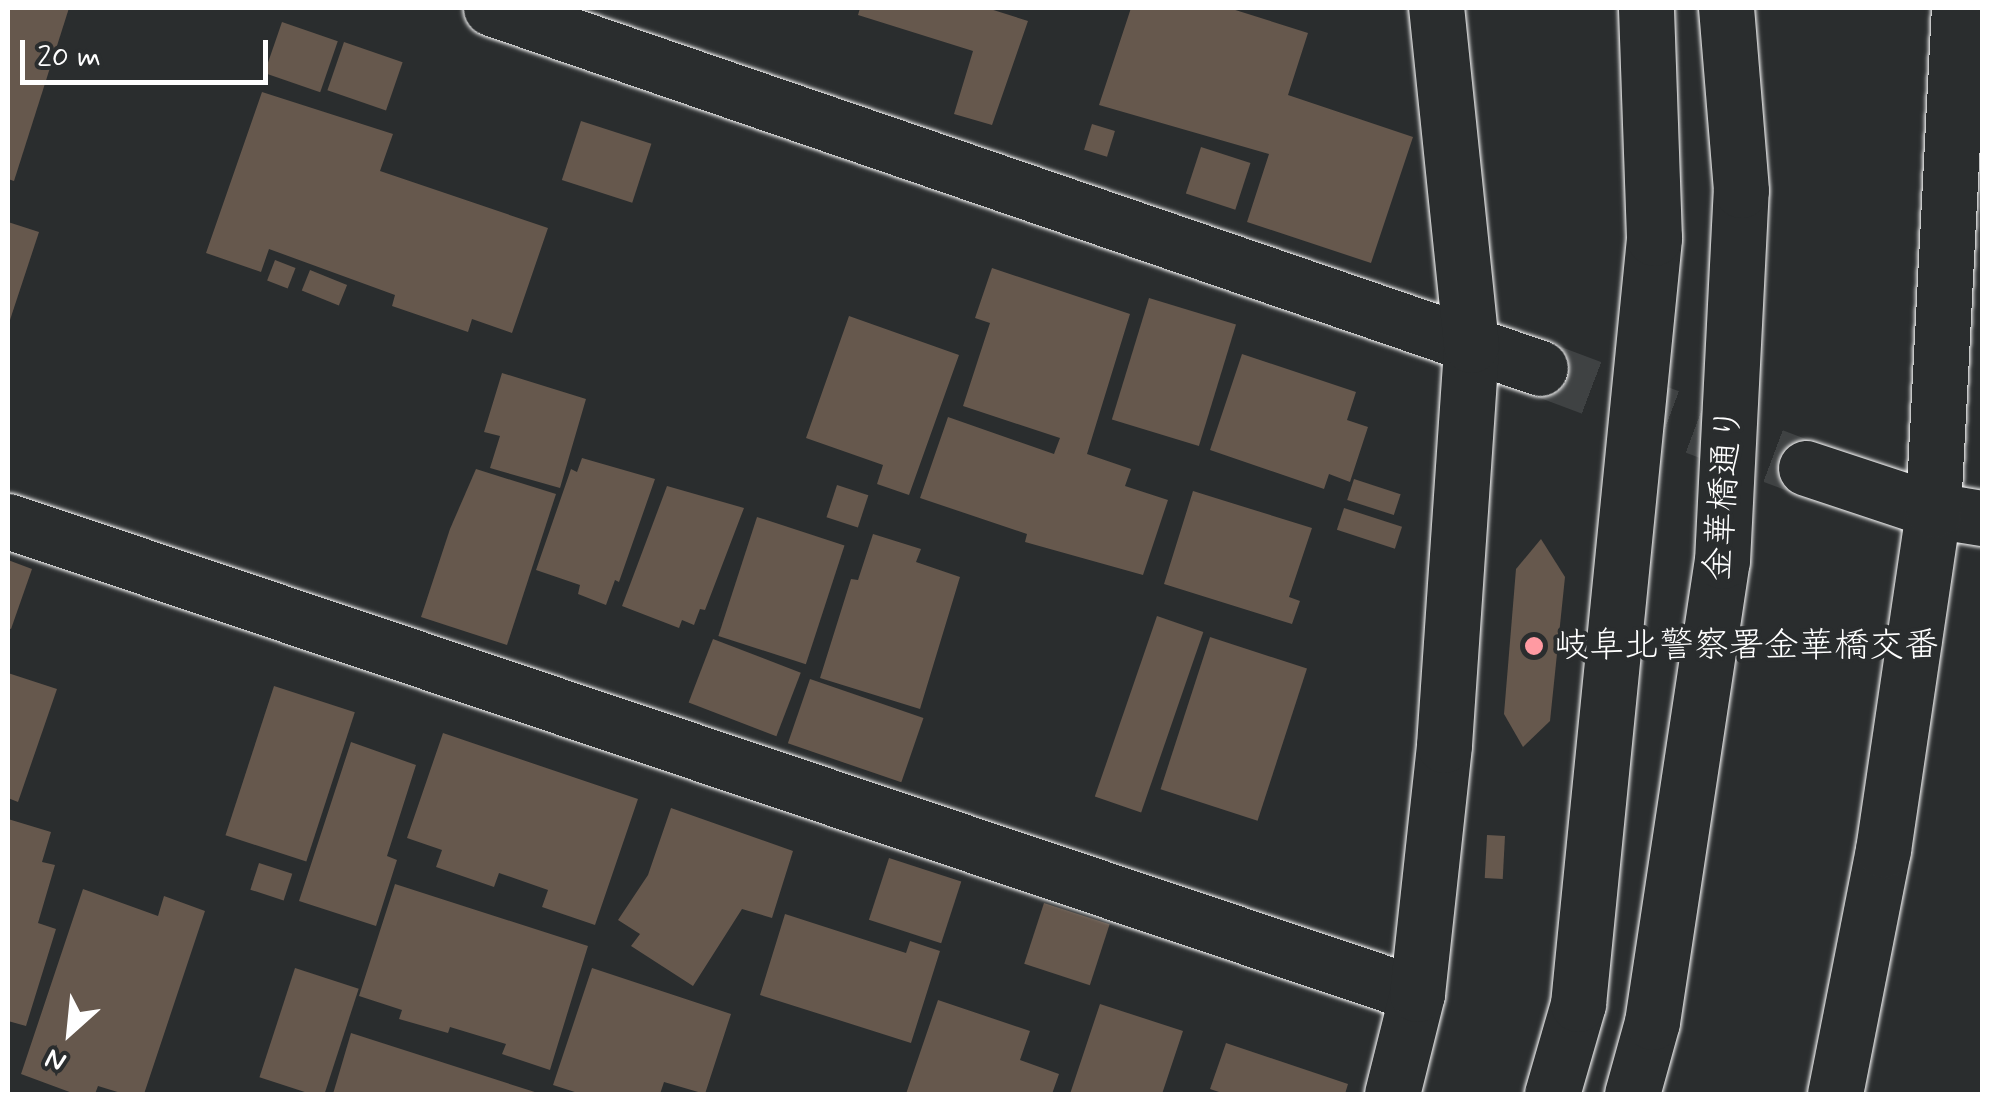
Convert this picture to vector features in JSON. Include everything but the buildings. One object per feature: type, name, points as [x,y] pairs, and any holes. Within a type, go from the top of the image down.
[{"type":"street","points":[[491,8],[1540,368]]},
{"type":"street","points":[[1392,1094],[1417,994],[1444,745],[1470,345],[1436,8]]},
{"type":"street","points":[[1552,1094],[1578,1004],[1654,238],[1646,8]]},
{"type":"street","name":"金華橋通り","points":[[1632,1094],[1652,1022],[1722,560],[1741,190],[1726,8]]},
{"type":"street","points":[[1835,1094],[1883,850],[1958,514],[1959,8]]},
{"type":"street","points":[[1806,468],[1958,514]]},
{"type":"street","points":[[8,521],[1417,994]]},
{"type":"tunnel","points":[[1540,368],[1806,468]]},
{"type":"place","name":"岐阜北警察署金華橋交番","points":[[1534,646]]}]
